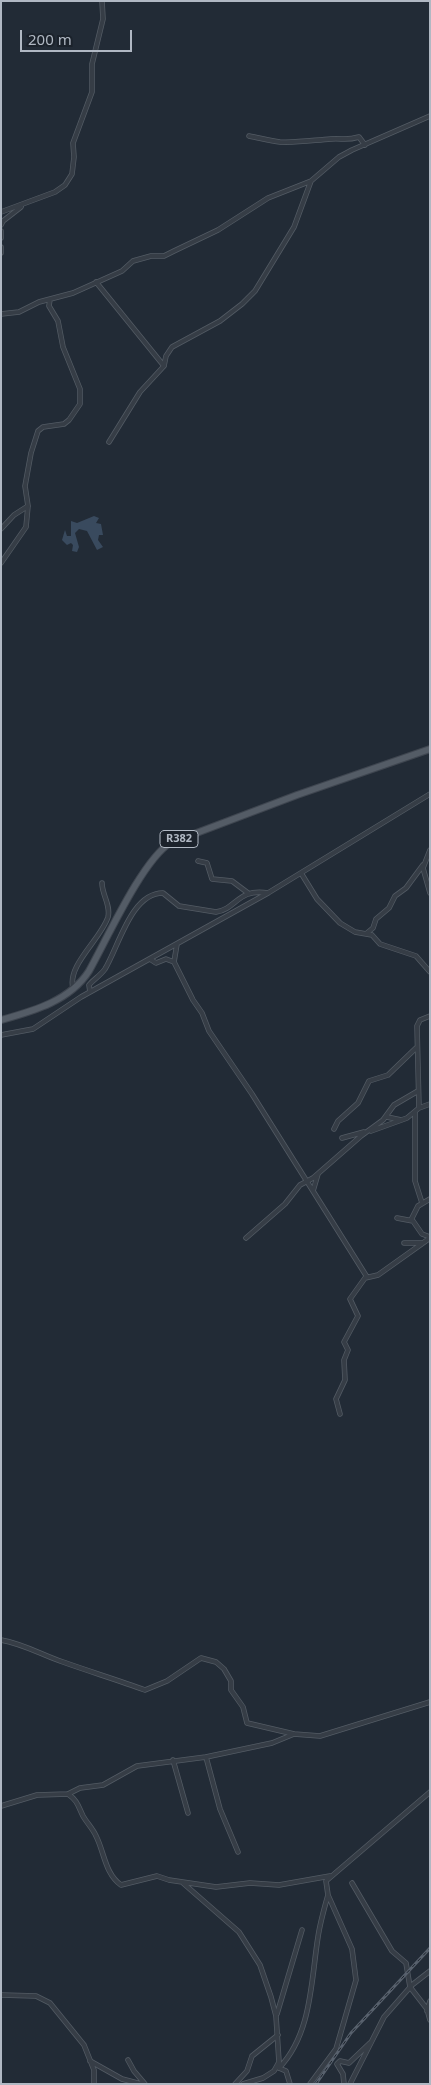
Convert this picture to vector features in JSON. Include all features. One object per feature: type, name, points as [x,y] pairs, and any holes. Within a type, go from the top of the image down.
[{"type":"main road","name":"R382","points":[[1,1020],[54,1002],[73,990],[89,972],[145,870],[160,849],[191,834],[430,749]]},
{"type":"street","points":[[1,212],[55,192],[65,185],[73,170],[73,143],[92,92],[92,64],[103,19],[102,1]]},
{"type":"street","points":[[1,314],[19,312],[51,299],[73,293],[122,271],[133,261],[151,256],[162,256],[174,251],[218,230],[268,198],[311,181],[339,157],[430,116]]},
{"type":"street","points":[[249,136],[287,142],[306,139],[321,141],[332,138],[345,140],[359,137],[365,144]]},
{"type":"street","points":[[109,442],[140,392],[164,366],[166,356],[172,347],[208,329],[251,296],[294,227],[311,181]]},
{"type":"street","points":[[1,225],[3,221],[23,205]]},
{"type":"street","points":[[1,231],[1,238]]},
{"type":"street","points":[[1,247],[1,253]]},
{"type":"street","points":[[96,282],[164,366]]},
{"type":"street","points":[[1,563],[24,532],[28,506],[25,486],[31,453],[38,431],[43,427],[64,424],[80,404],[80,388],[63,347],[58,321],[51,312],[49,304],[51,299]]},
{"type":"street","points":[[1,529],[14,515],[28,506]]},
{"type":"street","points":[[1,1035],[33,1029],[90,992],[268,894],[430,794]]},
{"type":"street","points":[[367,934],[373,928],[376,918],[389,908],[395,896],[407,887],[423,865],[430,850]]},
{"type":"street","points":[[198,861],[207,863],[212,879],[232,881],[248,894]]},
{"type":"street","points":[[423,865],[430,893]]},
{"type":"street","points":[[301,873],[317,899],[340,923],[355,932],[374,936],[380,944],[416,956],[430,972]]},
{"type":"street","points":[[73,990],[74,973],[92,941],[100,934],[108,915],[109,908],[102,892],[102,883]]},
{"type":"street","points":[[90,992],[89,985],[105,968],[135,909],[146,898],[163,893],[179,906],[216,912],[222,911],[248,894],[258,892],[268,894]]},
{"type":"street","points":[[177,944],[174,962],[193,1000],[202,1013],[209,1031],[367,1277]]},
{"type":"street","points":[[150,959],[156,963],[166,959],[174,962]]},
{"type":"street","points":[[422,1203],[415,1181],[418,1091],[416,1048],[418,1023],[426,1016],[430,1016]]},
{"type":"street","points":[[334,1129],[338,1121],[358,1103],[369,1082],[388,1075],[416,1048]]},
{"type":"street","points":[[246,1238],[285,1204],[298,1187],[387,1117],[396,1102],[418,1091]]},
{"type":"street","points":[[342,1138],[401,1120],[430,1104]]},
{"type":"street","points":[[387,1117],[401,1120]]},
{"type":"street","points":[[313,1191],[318,1173]]},
{"type":"street","points":[[411,1220],[415,1210],[422,1203],[430,1199]]},
{"type":"street","points":[[340,1414],[336,1398],[345,1380],[344,1360],[348,1350],[344,1342],[358,1316],[350,1300],[367,1277],[378,1275],[430,1238],[422,1234],[411,1220],[397,1218]]},
{"type":"street","points":[[404,1242],[423,1243]]},
{"type":"street","points":[[1,1640],[21,1644],[64,1663],[126,1681],[145,1690],[167,1680],[201,1658],[208,1658],[220,1666],[226,1673],[231,1690],[243,1707],[246,1723],[294,1734],[320,1736],[404,1712],[430,1702]]},
{"type":"street","points":[[1,1806],[37,1795],[68,1794],[80,1788],[104,1785],[132,1767],[206,1757],[272,1743],[294,1734]]},
{"type":"street","points":[[206,1757],[223,1818],[238,1852]]},
{"type":"street","points":[[173,1760],[188,1813]]},
{"type":"street","points":[[310,2084],[336,2048],[355,1985],[352,1949],[328,1895],[326,1881],[430,1792]]},
{"type":"street","points":[[68,1794],[80,1806],[98,1840],[102,1855],[119,1884],[129,1884],[158,1876],[216,1887],[250,1883],[279,1886],[334,1875]]},
{"type":"street","points":[[183,1882],[196,1897],[230,1923],[249,1946],[260,1965],[276,2016],[280,2060],[278,2068]]},
{"type":"street","points":[[352,1884],[392,1951],[406,1963],[410,1987],[428,2011]]},
{"type":"street","points":[[243,2084],[263,2078],[278,2068],[286,2061],[295,2044],[308,2009],[318,1935],[328,1895]]},
{"type":"street","points":[[276,2016],[302,1930]]},
{"type":"street","points":[[350,2084],[384,2018],[410,1987],[429,1973]]},
{"type":"street","points":[[1,1995],[31,1996],[44,1999],[79,2037],[94,2070],[94,2084]]},
{"type":"street","points":[[430,2001],[428,2011],[430,2020]]},
{"type":"street","points":[[234,2084],[247,2070],[252,2056],[278,2035]]},
{"type":"street","points":[[344,2084],[343,2074],[336,2066],[337,2064],[340,2061],[348,2063],[372,2040]]},
{"type":"street","points":[[128,2060],[145,2084]]},
{"type":"street","points":[[90,2061],[122,2078],[141,2084]]},
{"type":"street","points":[[278,2068],[286,2071],[290,2084]]},
{"type":"water","points":[[94,516],[99,518],[96,523],[101,524],[103,535],[99,535],[98,540],[103,547],[97,550],[87,531],[79,529],[75,533],[79,547],[77,552],[72,551],[73,545],[71,543],[67,545],[62,540],[65,530],[67,536],[71,536],[71,521],[77,523]]},
{"type":"railway","points":[[316,2084],[351,2033],[430,1948]]}]
